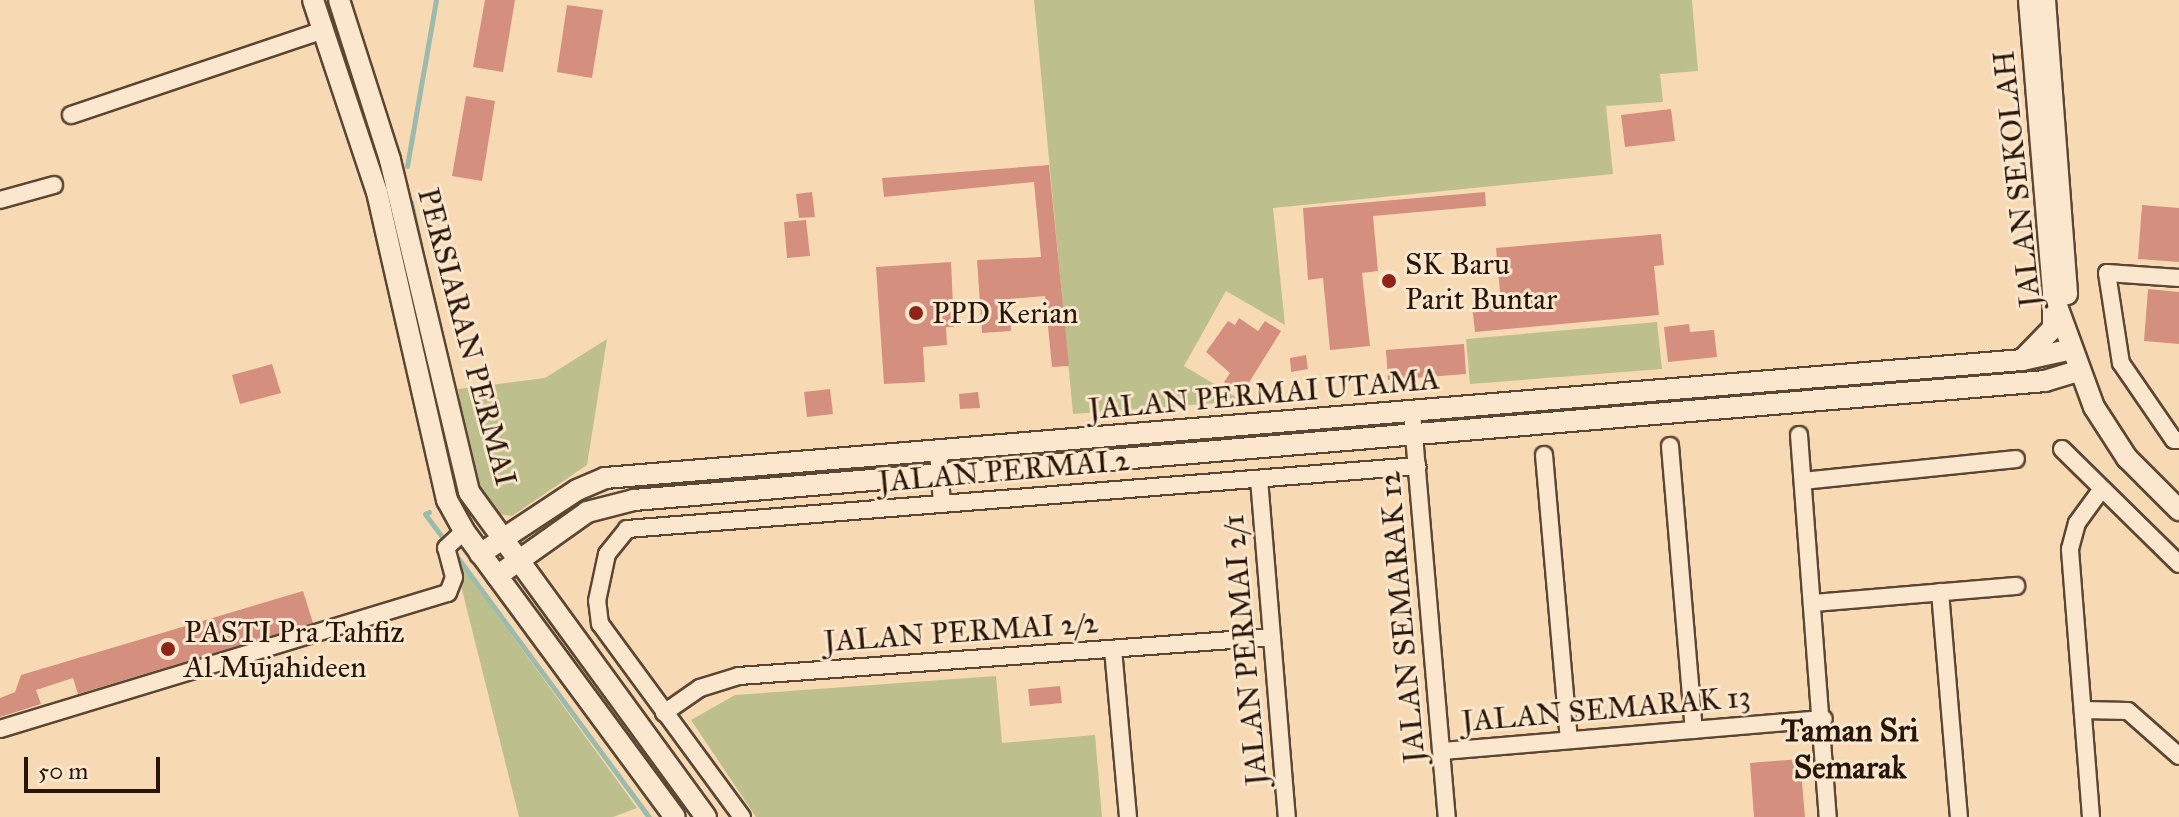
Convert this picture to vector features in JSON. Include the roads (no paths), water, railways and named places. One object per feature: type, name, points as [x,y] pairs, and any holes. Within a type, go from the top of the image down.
[{"type":"street","name":"PERSIARAN PERMAI","points":[[313,0],[377,192],[447,500],[480,554],[675,817]]},
{"type":"street","name":"PERSIARAN PERMAI","points":[[339,0],[390,160],[469,492],[706,817]]},
{"type":"street","name":"JALAN SEKOLAH","points":[[2029,0],[2053,295],[2077,371],[2127,458],[2179,510]]},
{"type":"street","name":"JALAN SEKOLAH","points":[[2045,0],[2072,349]]},
{"type":"street","points":[[71,115],[323,30]]},
{"type":"street","points":[[0,200],[54,185]]},
{"type":"street","points":[[2176,440],[2121,363],[2107,273],[2179,278]]},
{"type":"street","points":[[2022,360],[2053,328],[2053,295]]},
{"type":"street","name":"JALAN PERMAI UTAMA","points":[[480,554],[577,490],[605,478],[2022,360],[2072,349]]},
{"type":"street","name":"JALAN PERMAI UTAMA","points":[[497,576],[587,512],[634,500],[2045,381],[2077,371]]},
{"type":"street","name":"JALAN SEMARAK 12","points":[[1412,412],[1447,817]]},
{"type":"street","points":[[1799,435],[1824,719],[1828,817]]},
{"type":"street","points":[[1670,446],[1694,730]]},
{"type":"street","points":[[2062,449],[2179,564]]},
{"type":"street","points":[[938,451],[942,504]]},
{"type":"street","points":[[1544,455],[1569,740]]},
{"type":"street","points":[[1803,481],[2016,459]]},
{"type":"street","name":"JALAN PERMAI 2","points":[[664,713],[600,624],[597,601],[607,554],[627,529],[1417,466]]},
{"type":"street","name":"JALAN PERMAI 2/1","points":[[1259,479],[1287,817]]},
{"type":"street","points":[[2082,817],[2091,817],[2070,549],[2077,523],[2101,490]]},
{"type":"street","points":[[0,729],[448,593],[454,577],[446,548],[464,531]]},
{"type":"street","points":[[1813,603],[2016,586]]},
{"type":"street","points":[[1940,592],[1959,817]]},
{"type":"street","name":"JALAN PERMAI 2/2","points":[[664,713],[700,688],[739,676],[1272,637]]},
{"type":"street","points":[[1113,649],[1128,817]]},
{"type":"street","points":[[2083,710],[2128,711],[2179,756]]},
{"type":"street","points":[[664,713],[742,817]]},
{"type":"street","name":"JALAN SEMARAK 13","points":[[1442,751],[1824,719]]},
{"type":"waterway","points":[[407,166],[436,0]]},
{"type":"waterway","points":[[411,202],[420,245]]},
{"type":"waterway","points":[[429,512],[425,514],[445,541]]},
{"type":"waterway","points":[[455,554],[649,817]]},
{"type":"place","name":"SK Baru Parit Buntar","points":[[1389,281]]},
{"type":"place","name":"PPD Kerian","points":[[916,313]]},
{"type":"place","name":"PASTI Pra Tahfiz Al Mujahideen","points":[[168,649]]},
{"type":"district","name":"Taman Sri Semarak","points":[[1850,750]]}]
